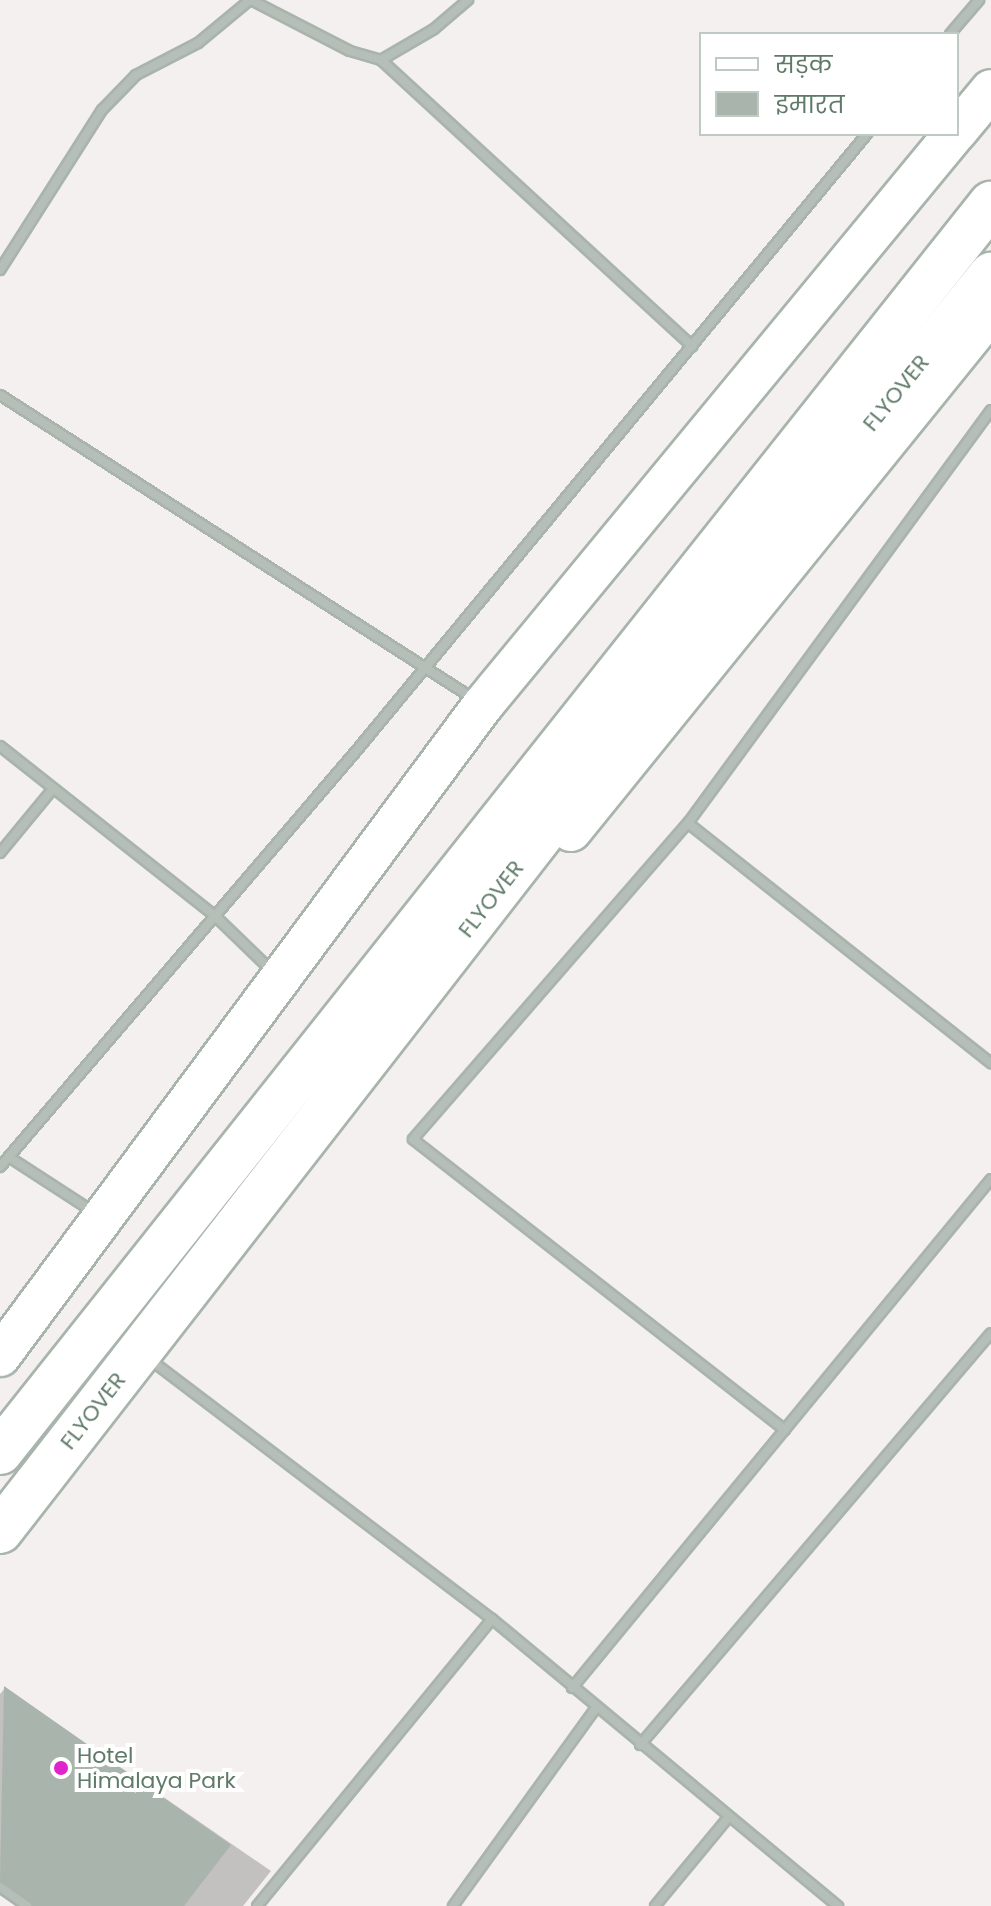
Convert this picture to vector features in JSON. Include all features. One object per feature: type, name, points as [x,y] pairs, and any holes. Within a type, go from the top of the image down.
[{"type":"highway","name":"FLYOVER","points":[[0,1452],[991,204]]},
{"type":"highway","name":"FLYOVER","points":[[0,1531],[590,772],[991,275]]},
{"type":"street","points":[[0,270],[102,110],[136,75],[198,43],[250,0],[350,51],[381,60],[692,346]]},
{"type":"street","points":[[381,60],[434,29],[468,0]]},
{"type":"street","points":[[952,32],[979,0]]},
{"type":"street","points":[[959,128],[991,90]]},
{"type":"street","points":[[0,1167],[423,669],[865,136]]},
{"type":"street","points":[[0,1356],[483,705],[953,136]]},
{"type":"street","points":[[0,1557],[512,903],[991,312]]},
{"type":"street","points":[[0,395],[483,705]]},
{"type":"street","points":[[785,1430],[413,1139],[688,823],[991,410]]},
{"type":"street","points":[[0,746],[215,916],[281,980]]},
{"type":"street","points":[[0,853],[52,790]]},
{"type":"street","points":[[688,823],[991,1063]]},
{"type":"street","points":[[9,1157],[103,1219]]},
{"type":"street","points":[[572,1688],[991,1179]]},
{"type":"street","points":[[640,1745],[991,1333]]},
{"type":"street","points":[[152,1361],[492,1619],[727,1819],[838,1906]]},
{"type":"street","points":[[257,1906],[492,1619]]},
{"type":"street","points":[[453,1906],[596,1708]]},
{"type":"street","points":[[655,1906],[727,1819]]},
{"type":"street","points":[[0,1887],[27,1906]]},
{"type":"building","name":"Hotel Himalaya Park","points":[[4,1686],[231,1845],[184,1906],[33,1906],[0,1882]]},
{"type":"place","name":"Hotel Himalaya Park","points":[[61,1768]]}]
